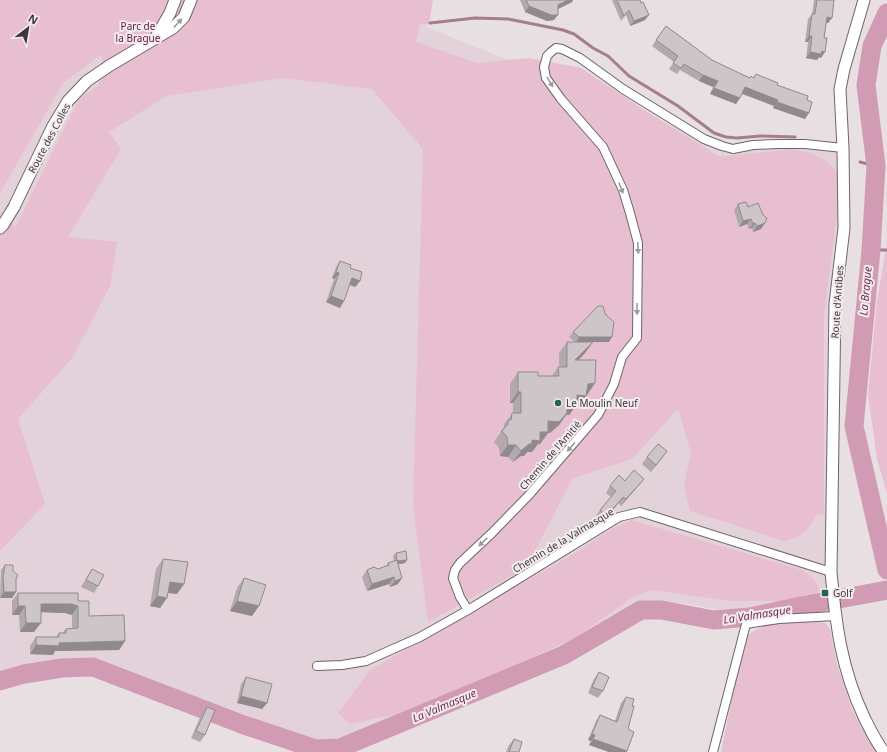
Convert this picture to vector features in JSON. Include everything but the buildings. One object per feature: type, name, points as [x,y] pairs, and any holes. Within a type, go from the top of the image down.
[{"type":"street","name":"Route des Colles","points":[[156,38],[170,13],[175,0]]},
{"type":"street","name":"Route des Colles","points":[[0,228],[14,207],[53,126],[68,100],[87,81],[109,66],[173,28],[184,17],[191,0]]},
{"type":"street","name":"Route d'Antibes","points":[[864,0],[844,69],[840,89],[843,148],[844,228],[835,304],[831,572],[834,612],[847,675],[855,697],[884,752]]},
{"type":"street","name":"Chemin de l'Amitié","points":[[468,610],[460,597],[453,578],[455,570],[460,563],[529,495],[598,416],[614,384],[622,357],[637,338],[638,244],[623,190],[603,147],[561,99],[546,78],[544,67],[547,56],[556,48],[562,49],[580,58],[623,89],[704,140],[722,146],[733,149],[753,145],[805,144],[843,148]]},
{"type":"street","name":"Chemin de la Valmasque","points":[[317,666],[342,665],[366,661],[420,637],[468,610],[619,516],[640,512],[831,572]]},
{"type":"street","points":[[713,752],[746,624],[834,612]]},
{"type":"shaded area","points":[[0,0],[431,0],[426,27],[722,146],[843,149],[826,595],[799,603],[751,609],[720,610],[682,603],[661,610],[641,610],[564,655],[340,748],[316,749],[244,725],[93,667],[62,668],[24,674],[0,681]]},
{"type":"green space","name":"Parc de la Brague","points":[[0,0],[433,0],[429,24],[420,24],[416,42],[478,63],[529,58],[581,68],[649,113],[720,157],[791,149],[811,153],[828,162],[839,173],[837,215],[824,314],[824,515],[817,514],[804,532],[795,538],[784,541],[690,511],[684,487],[691,453],[678,409],[632,459],[573,478],[526,568],[428,622],[413,506],[423,149],[372,89],[283,78],[167,96],[109,132],[121,149],[68,237],[117,242],[110,286],[73,357],[18,419],[45,504],[0,551],[0,212],[16,227],[80,98],[99,85],[102,54],[64,82],[0,193]]},
{"type":"green space","points":[[887,243],[887,493],[877,459],[868,395],[877,301]]},
{"type":"green space","points":[[632,520],[802,570],[813,578],[819,588],[817,598],[810,601],[731,601],[652,590],[636,595],[575,638],[457,691],[396,714],[350,724],[338,713],[370,670],[570,556],[611,529]]},
{"type":"green space","points":[[805,620],[825,623],[830,629],[837,664],[852,709],[876,752],[721,752],[744,640],[749,634],[762,626]]},
{"type":"waterway","name":"La Brague","points":[[887,13],[872,46],[866,85],[876,166],[871,250],[854,426],[887,570]]},
{"type":"waterway","points":[[430,23],[475,18],[508,19],[563,30],[574,34],[593,48],[608,56],[629,76],[678,106],[714,133],[726,137],[737,138],[760,136],[795,137]]},
{"type":"waterway","points":[[860,162],[876,166]]},
{"type":"waterway","points":[[871,250],[887,250]]},
{"type":"waterway","name":"La Valmasque","points":[[0,681],[24,674],[62,668],[93,667],[244,725],[316,749],[340,748],[564,655],[641,610],[661,610],[714,620],[750,617],[887,590]]},
{"type":"place","name":"Le Moulin Neuf","points":[[558,403]]},
{"type":"place","name":"Golf","points":[[825,593]]}]
